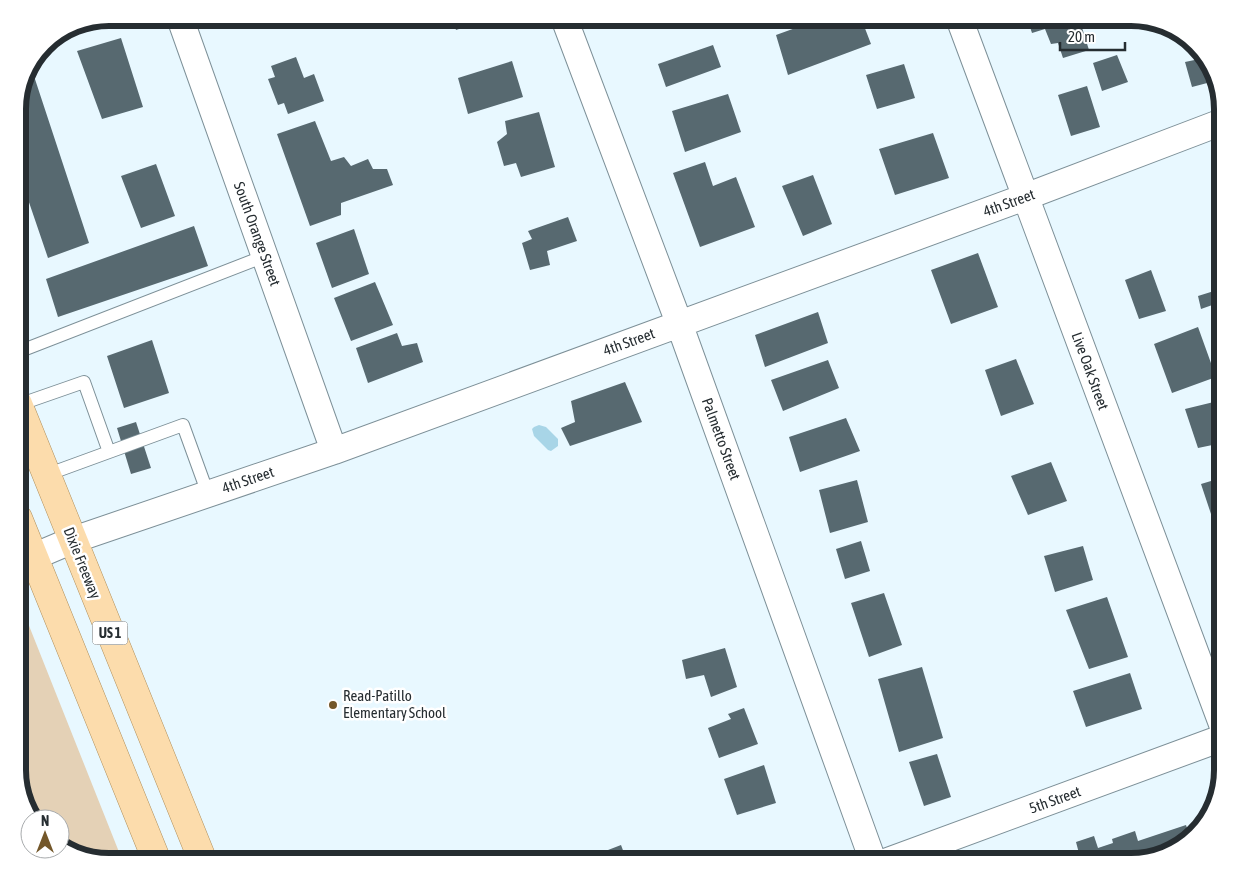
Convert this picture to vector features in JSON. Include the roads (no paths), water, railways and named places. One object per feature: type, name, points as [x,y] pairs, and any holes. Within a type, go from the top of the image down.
[{"type":"main road","name":"Dixie Freeway","points":[[26,425],[199,853]]},
{"type":"main road","name":"US 1","points":[[26,539],[153,853]]},
{"type":"street","name":"South Orange Street","points":[[183,26],[334,451]]},
{"type":"street","name":"Palmetto Street","points":[[567,26],[679,323],[869,853]]},
{"type":"street","name":"Live Oak Street","points":[[962,26],[1214,703]]},
{"type":"street","name":"4th Street","points":[[33,557],[73,540],[334,451],[1025,197],[1214,125]]},
{"type":"street","name":"5th Street","points":[[912,853],[1214,741]]},
{"type":"lane","points":[[26,349],[265,256]]},
{"type":"lane","points":[[26,402],[84,382],[109,452]]},
{"type":"lane","points":[[46,475],[183,425],[208,494]]},
{"type":"water","points":[[539,425],[546,427],[558,439],[558,446],[551,451],[534,436],[532,429]]},
{"type":"place","name":"Read-Patillo Elementary School","points":[[333,705]]}]
